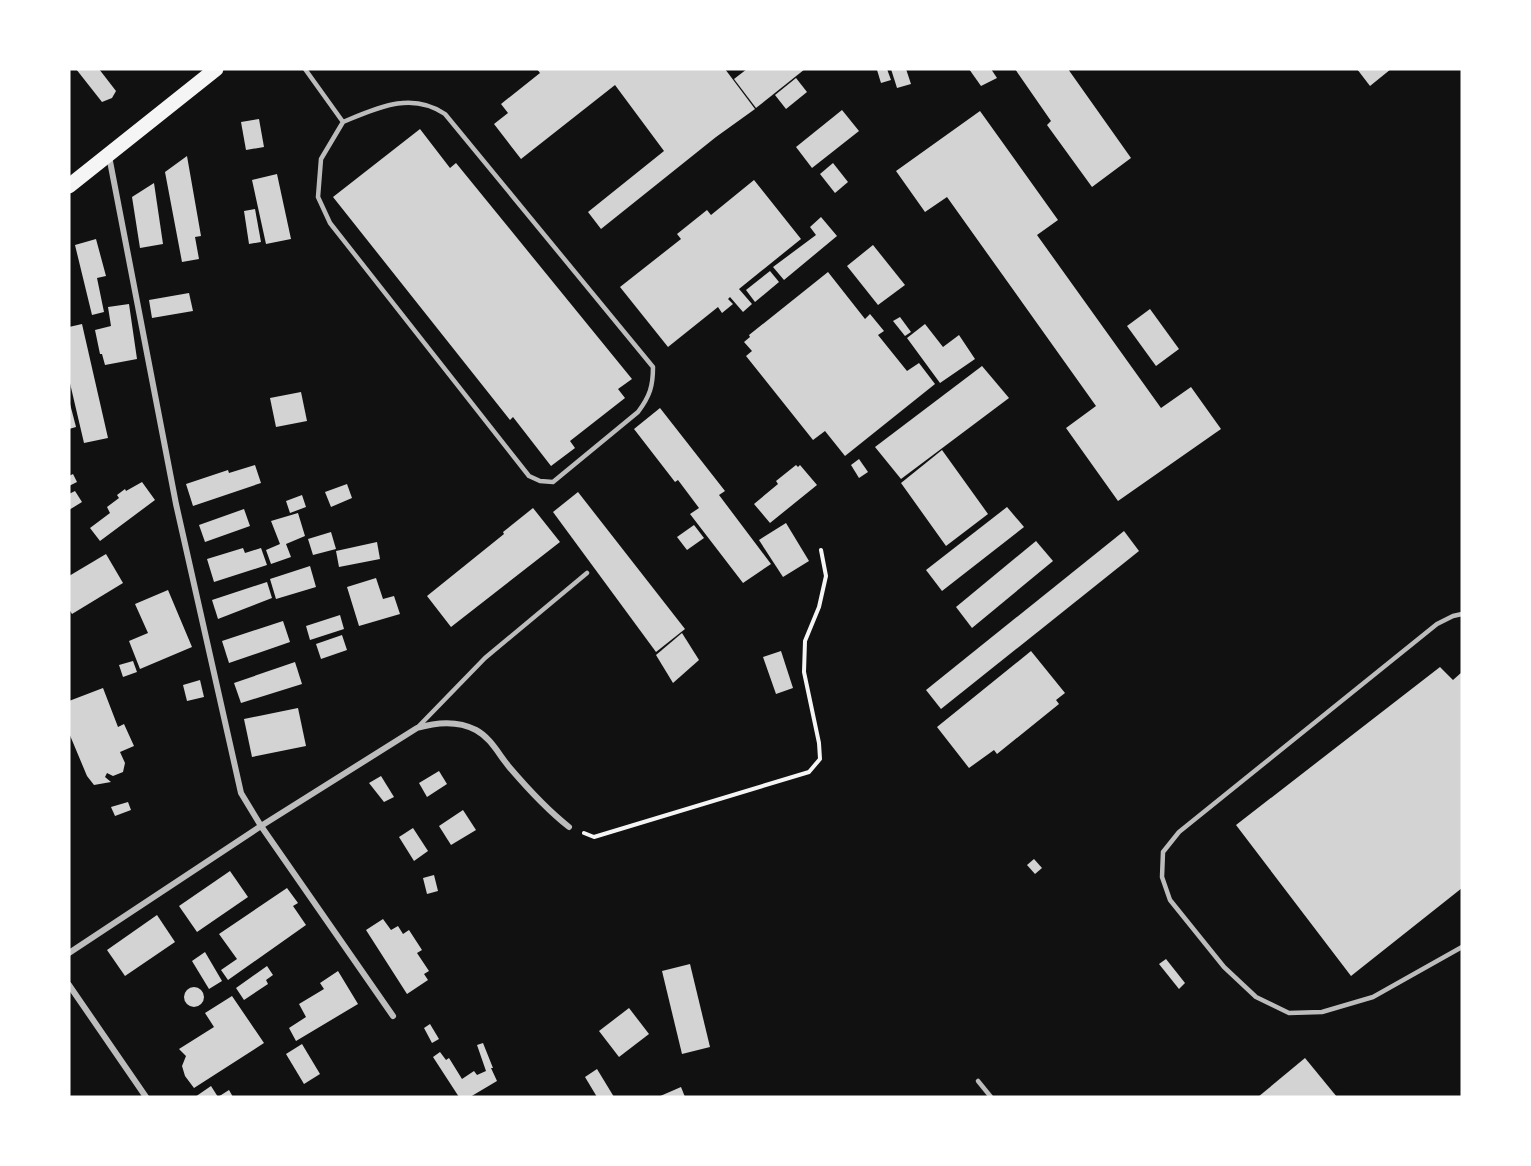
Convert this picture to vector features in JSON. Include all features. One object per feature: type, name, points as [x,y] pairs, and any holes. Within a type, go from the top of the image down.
[{"type":"main road","points":[[69,186],[216,69]]},
{"type":"street","points":[[109,154],[176,504],[241,793],[261,826],[393,1016]]},
{"type":"street","points":[[69,953],[261,826],[417,728],[435,722],[457,723],[476,730],[490,741],[537,800],[569,827]]},
{"type":"street","points":[[69,986],[146,1097]]},
{"type":"lane","points":[[305,69],[343,123]]},
{"type":"lane","points":[[417,102],[433,106],[445,114],[653,366],[653,384],[649,397],[638,411],[553,482],[540,481],[529,476],[330,224],[318,197],[321,159],[343,123],[381,106],[417,102]]},
{"type":"lane","points":[[417,728],[485,658],[587,573]]},
{"type":"lane","points":[[1462,615],[1453,616],[1437,624],[1179,832],[1163,852],[1162,877],[1170,900],[1224,967],[1256,997],[1289,1013],[1322,1012],[1373,997],[1462,947]]},
{"type":"lane","points":[[978,1081],[991,1097]]},
{"type":"path","points":[[569,827],[594,837],[809,772],[820,759],[819,743],[804,672],[805,641],[819,607],[826,576],[821,550]]},
{"type":"building","points":[[76,69],[99,69],[116,91],[112,98],[102,102]]},
{"type":"building","points":[[537,69],[725,69],[755,109],[716,137],[601,229],[588,212],[664,151],[615,85],[521,159],[494,124],[508,113],[501,104],[540,73]]},
{"type":"building","points":[[747,69],[805,69],[756,108],[734,79]]},
{"type":"building","points":[[887,69],[891,80],[881,83],[877,70]]},
{"type":"building","points":[[891,69],[906,69],[911,84],[897,88]]},
{"type":"building","points":[[969,69],[991,69],[997,78],[981,86]]},
{"type":"building","points":[[1015,69],[1068,69],[1131,158],[1092,187],[1047,125],[1051,121]]},
{"type":"building","points":[[1357,69],[1391,69],[1370,86]]},
{"type":"building","points":[[796,78],[807,92],[786,109],[775,95]]},
{"type":"building","points":[[842,110],[859,131],[812,168],[796,147]]},
{"type":"building","points":[[980,111],[1058,220],[1037,235],[1161,408],[1191,387],[1221,429],[1118,501],[1066,428],[1096,406],[947,197],[925,212],[896,171]]},
{"type":"building","points":[[259,119],[264,147],[246,150],[241,122]]},
{"type":"building","points":[[420,129],[450,168],[456,163],[632,379],[618,389],[625,398],[570,441],[575,448],[551,466],[513,417],[510,420],[333,197]]},
{"type":"building","points":[[187,156],[201,236],[195,237],[199,259],[182,262],[165,172]]},
{"type":"building","points":[[833,163],[848,182],[835,193],[820,174]]},
{"type":"building","points":[[277,174],[291,239],[266,244],[252,180]]},
{"type":"building","points":[[754,180],[801,239],[739,289],[752,304],[743,312],[730,297],[728,299],[733,304],[722,313],[718,307],[668,347],[620,287],[681,239],[677,234],[707,210],[711,215]]},
{"type":"building","points":[[154,183],[163,244],[140,248],[132,197]]},
{"type":"building","points":[[255,209],[261,242],[249,244],[244,211]]},
{"type":"building","points":[[821,217],[837,236],[784,280],[773,267],[816,235],[810,227]]},
{"type":"building","points":[[96,239],[106,276],[97,278],[104,312],[92,315],[75,245]]},
{"type":"building","points":[[873,245],[905,285],[878,305],[847,266]]},
{"type":"building","points":[[770,271],[779,282],[755,302],[746,290]]},
{"type":"building","points":[[828,272],[865,319],[870,314],[884,331],[878,335],[907,371],[919,363],[935,384],[845,456],[825,431],[813,440],[746,356],[752,351],[744,342],[750,337],[749,335]]},
{"type":"building","points":[[189,293],[193,311],[152,318],[149,300]]},
{"type":"building","points":[[129,304],[137,359],[105,365],[95,330],[111,326],[108,307]]},
{"type":"building","points":[[1150,309],[1179,349],[1156,366],[1127,326]]},
{"type":"building","points":[[900,317],[911,332],[905,336],[893,321]]},
{"type":"building","points":[[82,324],[108,438],[84,443],[69,379],[69,327]]},
{"type":"building","points":[[925,324],[943,347],[959,335],[975,359],[940,383],[907,338]]},
{"type":"building","points":[[982,366],[1009,398],[901,479],[875,447]]},
{"type":"building","points":[[301,392],[307,421],[276,427],[270,398]]},
{"type":"building","points":[[69,400],[76,427],[69,429]]},
{"type":"building","points":[[660,408],[725,491],[719,495],[771,564],[743,583],[690,514],[699,508],[678,480],[675,482],[634,429]]},
{"type":"building","points":[[942,450],[988,514],[946,546],[901,483]]},
{"type":"building","points":[[859,459],[868,472],[859,478],[851,465]]},
{"type":"building","points":[[255,465],[261,483],[193,506],[186,484],[228,470],[229,473]]},
{"type":"building","points":[[796,465],[798,467],[800,465],[817,485],[770,523],[754,504],[778,484],[776,481]]},
{"type":"building","points":[[73,474],[77,482],[69,486],[69,476]]},
{"type":"building","points":[[142,482],[155,500],[100,541],[90,528],[110,513],[107,507],[119,498],[117,495]]},
{"type":"building","points":[[347,484],[352,498],[331,507],[325,492]]},
{"type":"building","points":[[75,491],[82,502],[69,510],[69,494]]},
{"type":"building","points":[[578,492],[685,629],[656,652],[553,512]]},
{"type":"building","points":[[302,495],[306,507],[290,513],[286,501]]},
{"type":"building","points":[[1007,507],[1024,527],[942,591],[926,570]]},
{"type":"building","points":[[533,508],[560,542],[451,627],[427,596]]},
{"type":"building","points":[[244,509],[250,526],[205,542],[199,525]]},
{"type":"building","points":[[298,513],[305,536],[286,544],[291,557],[271,564],[266,550],[280,544],[271,521]]},
{"type":"building","points":[[786,523],[809,561],[783,577],[759,540]]},
{"type":"building","points":[[694,525],[704,538],[687,550],[677,537]]},
{"type":"building","points":[[1124,531],[1139,551],[941,709],[926,690]]},
{"type":"building","points":[[331,532],[336,549],[313,555],[308,539]]},
{"type":"building","points":[[1036,541],[1053,561],[972,628],[956,607]]},
{"type":"building","points":[[377,542],[380,559],[339,567],[336,551]]},
{"type":"building","points":[[243,548],[245,553],[261,548],[267,565],[214,582],[207,559]]},
{"type":"building","points":[[106,554],[123,583],[72,614],[69,609],[69,576]]},
{"type":"building","points":[[310,566],[316,587],[276,599],[270,579]]},
{"type":"building","points":[[376,578],[383,599],[394,596],[400,614],[359,626],[347,587]]},
{"type":"building","points":[[267,582],[272,598],[218,619],[212,600]]},
{"type":"building","points":[[168,590],[192,647],[140,669],[129,641],[148,633],[135,604]]},
{"type":"building","points":[[340,615],[344,629],[310,640],[306,626]]},
{"type":"building","points":[[283,621],[290,642],[229,663],[222,641]]},
{"type":"building","points":[[682,633],[699,660],[673,683],[656,655]]},
{"type":"building","points":[[342,635],[347,650],[321,659],[316,644]]},
{"type":"building","points":[[781,651],[793,688],[776,694],[763,657]]},
{"type":"building","points":[[1031,651],[1065,693],[1056,700],[1059,704],[997,754],[994,750],[969,768],[937,727]]},
{"type":"building","points":[[133,661],[137,672],[123,677],[119,665]]},
{"type":"building","points":[[295,662],[302,684],[241,703],[234,683]]},
{"type":"building","points":[[1440,667],[1453,680],[1462,672],[1462,888],[1351,976],[1236,825]]},
{"type":"building","points":[[200,680],[204,697],[187,701],[183,685]]},
{"type":"building","points":[[103,688],[118,727],[124,724],[134,746],[120,752],[125,763],[123,772],[113,776],[107,773],[105,777],[111,782],[94,785],[87,776],[69,733],[69,701]]},
{"type":"building","points":[[298,708],[306,746],[252,757],[244,719]]},
{"type":"building","points":[[439,771],[447,784],[427,797],[419,783]]},
{"type":"building","points":[[381,776],[394,797],[384,802],[369,783]]},
{"type":"building","points":[[128,802],[131,810],[115,816],[111,807]]},
{"type":"building","points":[[463,810],[476,830],[451,845],[439,826]]},
{"type":"building","points":[[413,828],[428,851],[414,861],[399,837]]},
{"type":"building","points":[[1034,859],[1042,868],[1035,874],[1027,865]]},
{"type":"building","points":[[230,871],[248,897],[197,932],[179,906]]},
{"type":"building","points":[[434,875],[438,891],[427,894],[423,878]]},
{"type":"building","points":[[287,888],[298,903],[293,906],[306,925],[228,980],[221,970],[237,959],[219,934]]},
{"type":"building","points":[[157,915],[175,942],[125,976],[107,950]]},
{"type":"building","points":[[383,919],[391,930],[398,926],[403,934],[409,930],[422,950],[417,953],[429,971],[424,974],[428,980],[407,994],[366,930]]},
{"type":"building","points":[[205,952],[222,981],[209,989],[192,961]]},
{"type":"building","points":[[1166,959],[1185,983],[1179,989],[1159,964]]},
{"type":"building","points":[[690,964],[710,1047],[682,1054],[662,971]]},
{"type":"building","points":[[267,966],[273,975],[266,980],[268,984],[244,1000],[236,988]]},
{"type":"building","points":[[338,971],[358,1004],[296,1041],[289,1028],[306,1017],[299,1004],[324,989],[320,983]]},
{"type":"building","points":[[194,987],[201,990],[204,997],[201,1004],[194,1007],[187,1004],[184,997],[187,990]]},
{"type":"building","points":[[232,996],[264,1043],[194,1088],[185,1076],[182,1066],[186,1056],[179,1049],[214,1027],[205,1013]]},
{"type":"building","points":[[629,1008],[649,1034],[619,1057],[599,1031]]},
{"type":"building","points":[[430,1024],[439,1039],[432,1043],[424,1028]]},
{"type":"building","points":[[483,1043],[497,1081],[470,1097],[459,1097],[433,1057],[440,1052],[446,1060],[449,1058],[462,1079],[474,1071],[477,1075],[486,1071],[477,1045]]},
{"type":"building","points":[[302,1044],[320,1074],[304,1084],[286,1054]]},
{"type":"building","points":[[1305,1058],[1337,1097],[1258,1097]]},
{"type":"building","points":[[597,1069],[614,1097],[597,1097],[585,1077]]},
{"type":"building","points":[[211,1086],[218,1097],[195,1097]]},
{"type":"building","points":[[681,1087],[685,1097],[658,1097]]},
{"type":"building","points":[[229,1090],[233,1097],[218,1097]]}]
